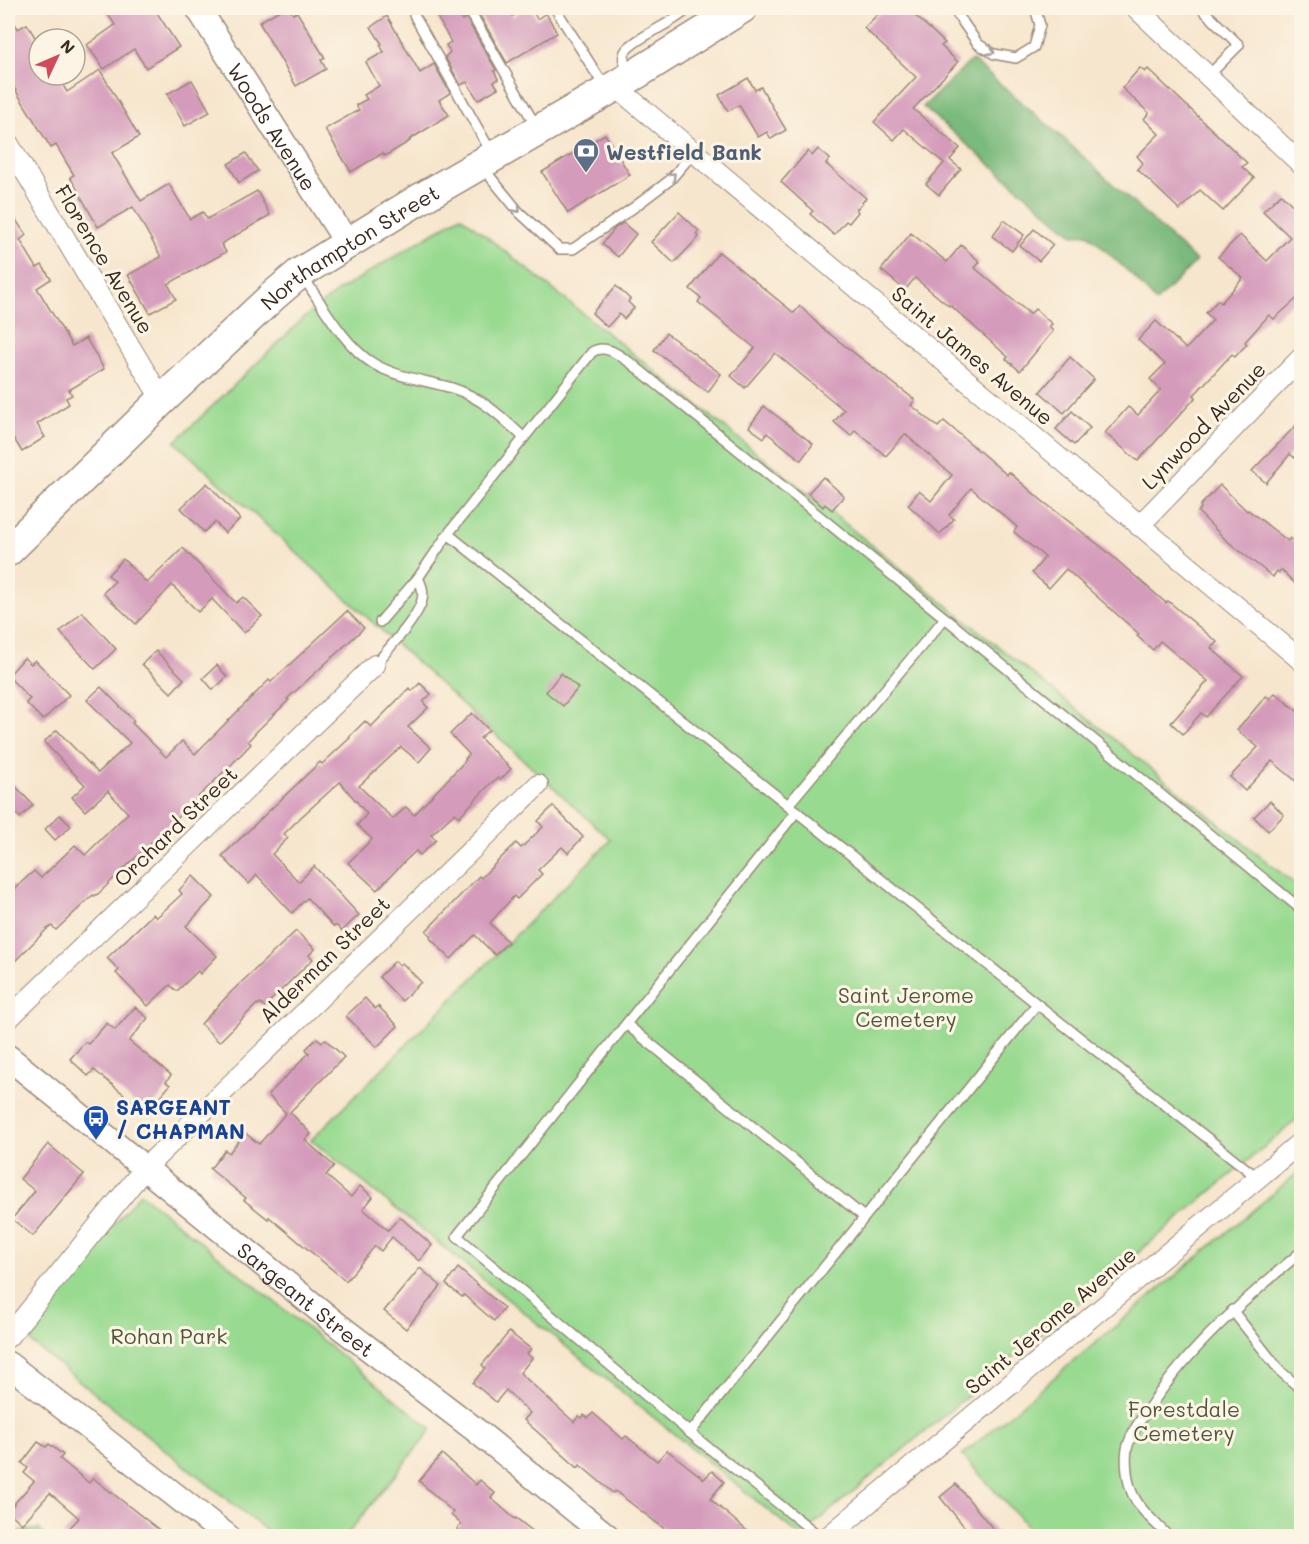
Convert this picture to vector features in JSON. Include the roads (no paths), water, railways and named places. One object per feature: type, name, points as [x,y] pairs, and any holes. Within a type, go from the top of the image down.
[{"type":"main road","name":"Northampton Street","points":[[8,551],[162,400],[300,273],[346,243],[618,84],[742,8]]},
{"type":"street","name":"Woods Avenue","points":[[198,8],[346,243]]},
{"type":"street","points":[[1136,8],[1302,165]]},
{"type":"street","name":"Saint James Avenue","points":[[618,84],[694,152],[1302,661]]},
{"type":"street","name":"Florence Avenue","points":[[8,143],[162,400]]},
{"type":"street","name":"Lynwood Avenue","points":[[1139,526],[1302,357]]},
{"type":"street","name":"Orchard Street","points":[[8,1019],[375,665]]},
{"type":"street","name":"Alderman Street","points":[[8,1337],[144,1169],[538,784]]},
{"type":"street","name":"Sargeant Street","points":[[8,1057],[144,1169],[607,1536]]},
{"type":"street","name":"Saint Jerome Avenue","points":[[829,1536],[1302,1141]]},
{"type":"street","points":[[8,1364],[227,1536]]},
{"type":"lane","points":[[468,8],[538,130]]},
{"type":"lane","points":[[555,8],[618,84]]},
{"type":"lane","points":[[618,84],[625,52],[633,44],[689,8]]},
{"type":"lane","points":[[953,8],[978,44],[994,54],[1016,58],[1034,47],[1040,26],[1035,8]]},
{"type":"lane","points":[[1201,8],[1239,45],[1209,76]]},
{"type":"lane","points":[[414,15],[487,160],[519,212],[559,249],[573,249],[633,208],[670,180],[694,152]]},
{"type":"lane","points":[[300,273],[344,336],[363,356],[373,363],[411,378],[467,394],[496,412],[524,437]]},
{"type":"lane","points":[[380,622],[418,578],[448,534],[592,352],[599,348],[610,350],[632,364],[1302,910]]},
{"type":"lane","points":[[448,534],[1257,1178]]},
{"type":"lane","points":[[375,665],[418,610],[423,599],[423,586],[418,578]]},
{"type":"lane","points":[[788,805],[945,618]]},
{"type":"lane","points":[[797,811],[457,1236],[690,1433],[819,1536]]},
{"type":"lane","points":[[690,1433],[1037,1004]]},
{"type":"lane","points":[[626,1024],[864,1216]]},
{"type":"lane","points":[[1168,1536],[1143,1509],[1132,1492],[1127,1451],[1135,1429],[1159,1392],[1232,1310],[1302,1251]]},
{"type":"lane","points":[[1232,1310],[1280,1371],[1302,1390]]},
{"type":"place","name":"Westfield Bank","points":[[586,174]]},
{"type":"place","name":"SARGEANT / CHAPMAN","points":[[96,1141]]},
{"type":"park label","name":"Saint Jerome Cemetery","points":[[906,1006]]},
{"type":"park label","name":"Rohan Park","points":[[169,1335]]},
{"type":"park label","name":"Forestdale Cemetery","points":[[1184,1420]]}]
